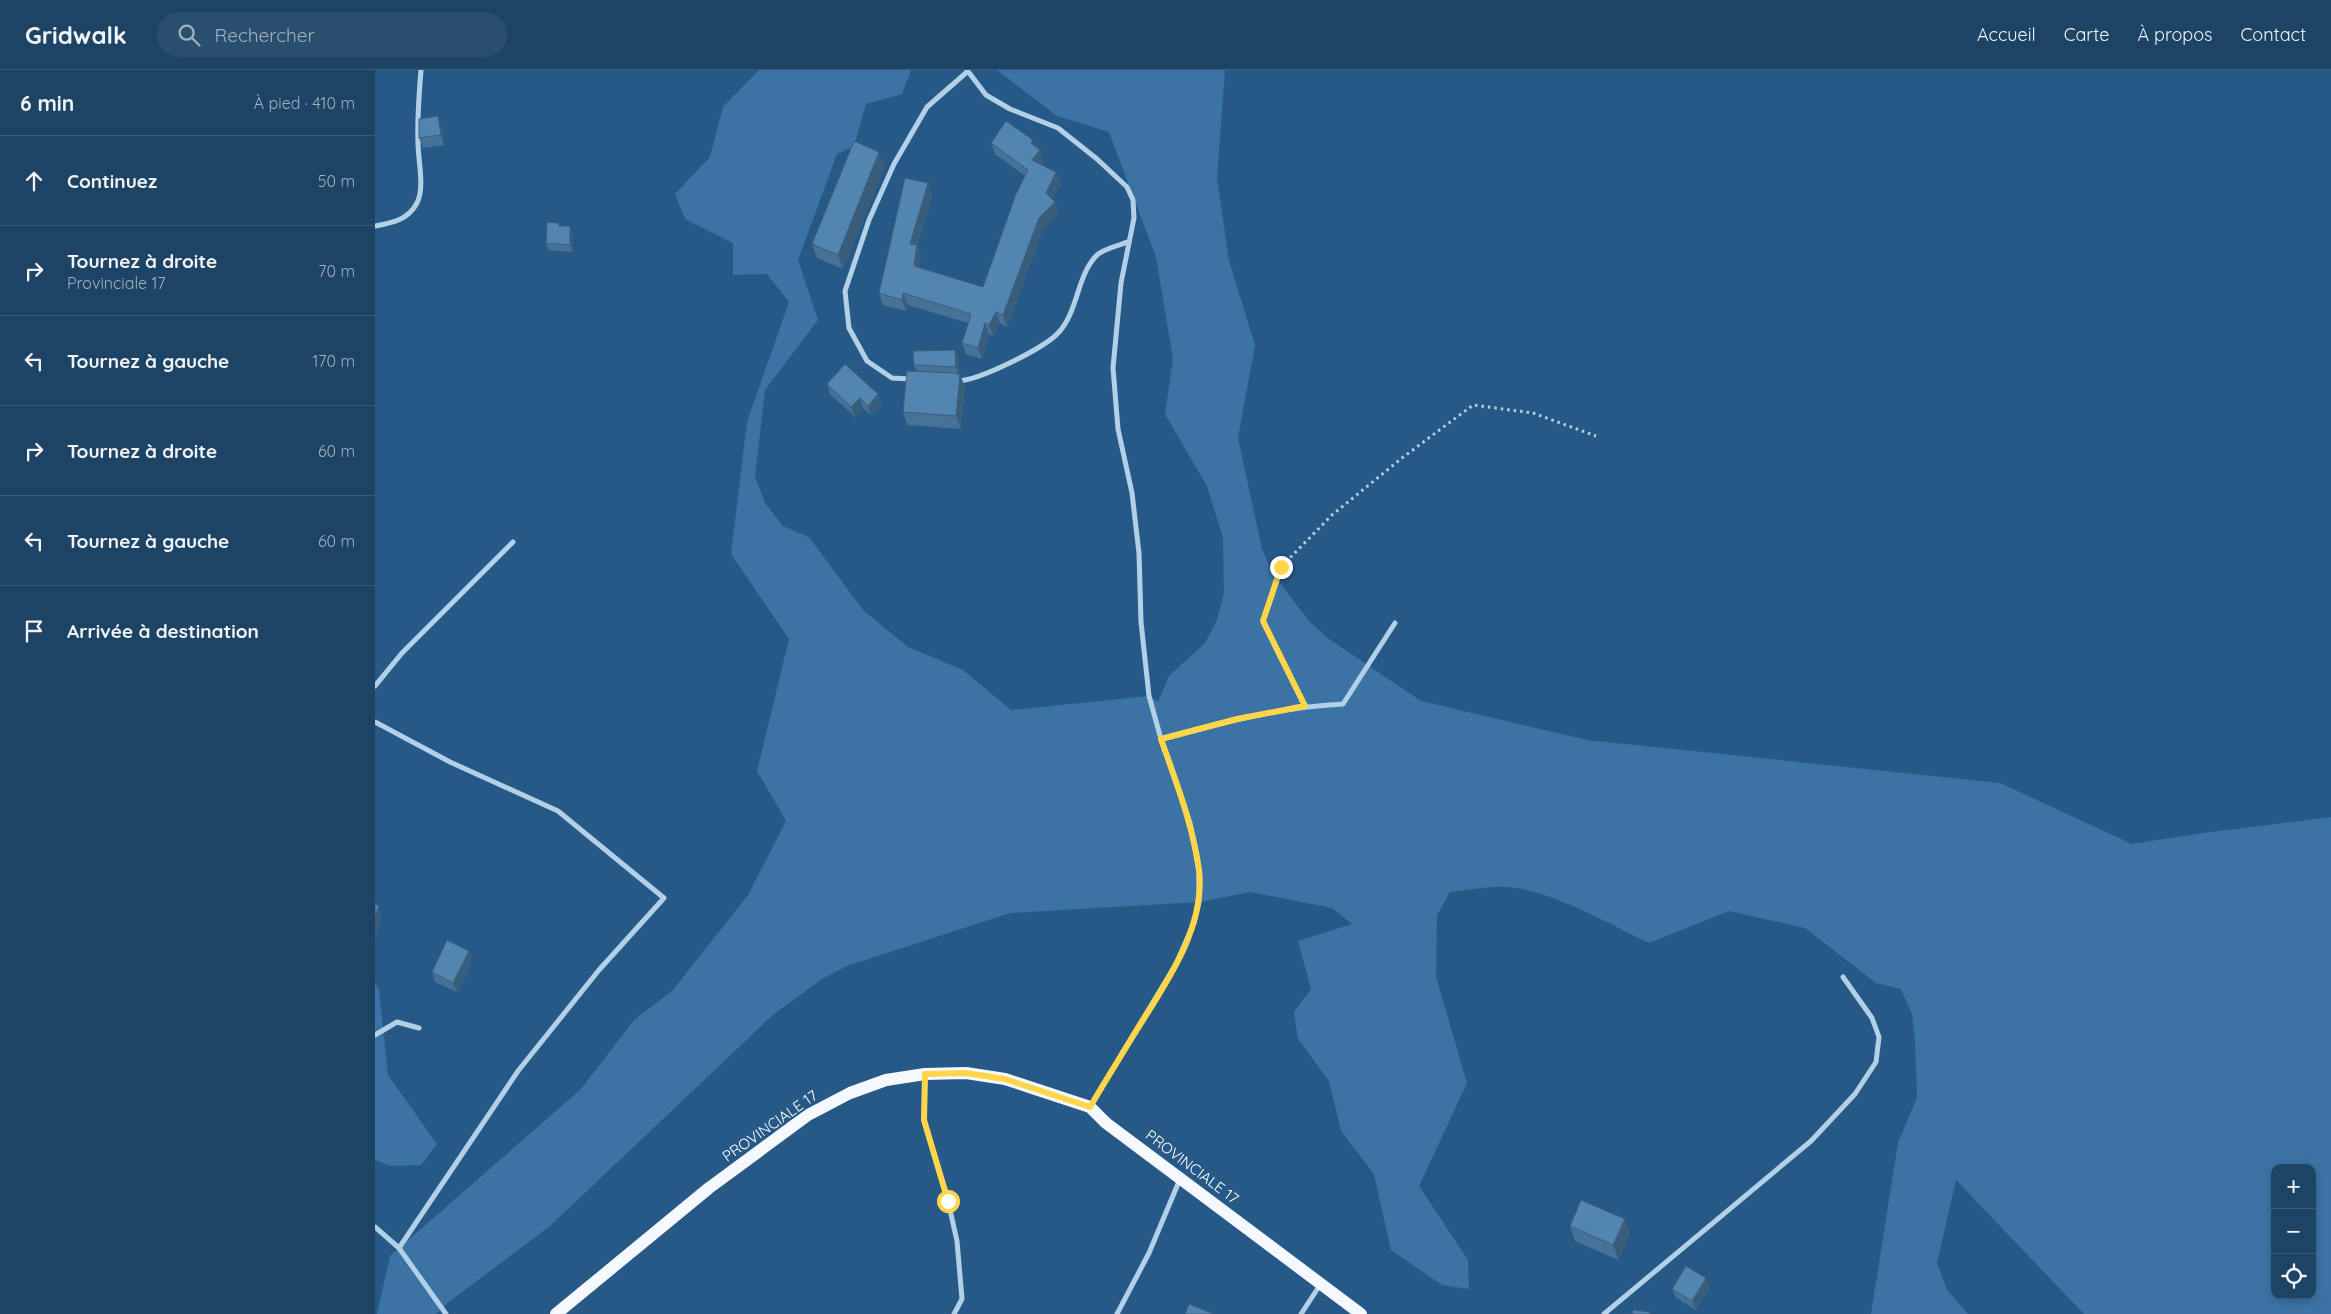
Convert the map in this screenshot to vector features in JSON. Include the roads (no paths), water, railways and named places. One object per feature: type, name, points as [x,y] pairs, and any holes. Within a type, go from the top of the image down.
[{"type":"main road","name":"PROVINCIALE 17","points":[[556,1314],[709,1188],[808,1115],[850,1093],[886,1080],[925,1074],[966,1073],[1005,1079],[1090,1107],[1106,1123],[1361,1314]]},
{"type":"street","points":[[375,226],[393,223],[408,216],[417,203],[420,185],[418,141],[421,70]]},
{"type":"street","points":[[921,380],[892,378],[867,361],[849,328],[845,291],[869,220],[894,164],[927,107],[967,71],[986,95],[1010,109],[1058,128],[1097,159],[1127,187],[1133,200],[1134,218],[1127,242],[1116,319],[1113,368],[1118,429],[1132,493],[1139,553],[1141,622],[1149,696],[1161,739],[1190,823],[1199,871],[1199,902],[1193,923],[1176,964],[1090,1107]]},
{"type":"street","points":[[950,381],[960,381],[984,375],[1047,342],[1060,331],[1085,274],[1097,255],[1127,242]]},
{"type":"street","points":[[375,686],[403,652],[513,542]]},
{"type":"street","points":[[1161,739],[1237,719],[1305,706],[1343,704],[1395,623]]},
{"type":"street","points":[[375,722],[450,762],[558,811],[664,898],[599,970],[518,1071],[399,1248]]},
{"type":"street","points":[[1604,1314],[1811,1141],[1855,1094],[1877,1062],[1879,1037],[1872,1018],[1843,977]]},
{"type":"street","points":[[375,1035],[397,1022],[419,1028]]},
{"type":"street","points":[[925,1074],[924,1120],[948,1201],[957,1241],[962,1299],[954,1314]]},
{"type":"street","points":[[1117,1314],[1149,1253],[1181,1178]]},
{"type":"street","points":[[375,1227],[399,1248],[446,1314]]},
{"type":"street","points":[[1301,1314],[1321,1284]]}]
